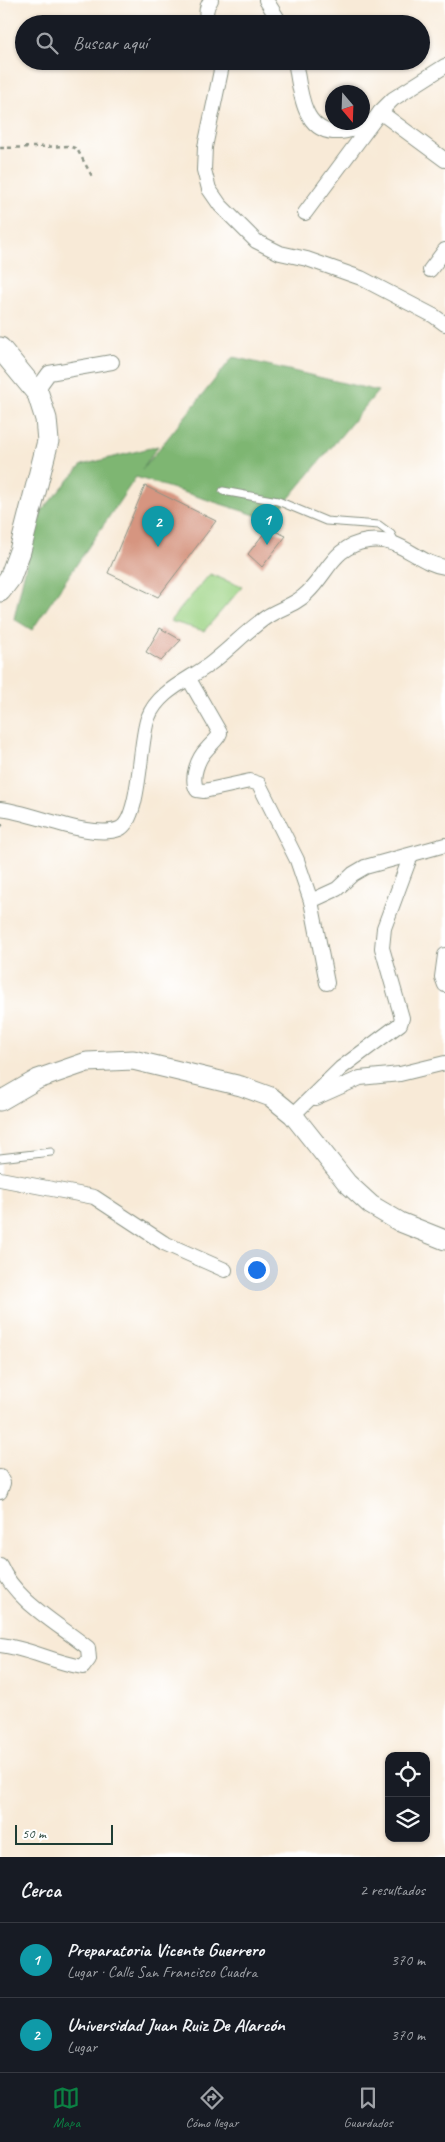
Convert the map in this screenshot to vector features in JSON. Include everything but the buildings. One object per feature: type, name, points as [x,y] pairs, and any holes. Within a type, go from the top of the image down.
[{"type":"main road","points":[[0,348],[38,394],[46,419],[48,441],[20,551],[10,578],[0,591]]},
{"type":"main road","points":[[0,1101],[38,1079],[87,1062],[133,1060],[241,1086],[299,1109],[347,1183],[371,1206],[400,1222],[445,1240]]},
{"type":"street","points":[[206,15],[207,6],[211,0]]},
{"type":"street","points":[[266,0],[275,15]]},
{"type":"street","points":[[370,124],[393,99],[445,66]]},
{"type":"street","points":[[222,70],[205,147],[204,170],[209,189],[220,206],[239,226],[264,245],[280,253],[315,262],[361,278],[434,316],[445,324]]},
{"type":"street","points":[[297,70],[308,118],[325,130]]},
{"type":"street","points":[[380,112],[445,160]]},
{"type":"street","points":[[326,130],[334,132],[345,130]]},
{"type":"street","points":[[305,213],[365,130]]},
{"type":"street","points":[[430,270],[445,250]]},
{"type":"street","points":[[38,394],[41,384],[49,373],[112,362]]},
{"type":"street","points":[[0,809],[17,811],[70,826],[101,832],[120,829],[129,819],[140,773],[148,718],[158,702],[170,690],[189,679],[268,616],[306,594],[339,552],[369,540],[396,542],[431,565],[445,567]]},
{"type":"street","points":[[189,679],[220,733],[202,755],[194,777],[194,785],[197,790],[204,791],[250,781],[259,784],[298,860],[311,901],[327,983]]},
{"type":"street","points":[[311,901],[337,889],[353,874],[365,867],[445,845]]},
{"type":"street","points":[[299,1109],[341,1068],[400,1024],[402,1018],[382,948],[384,928],[411,855]]},
{"type":"street","points":[[445,955],[442,978],[445,984]]},
{"type":"street","points":[[299,1109],[360,1078],[400,1074],[445,1062]]},
{"type":"street","points":[[0,1179],[94,1196],[164,1243],[225,1270]]},
{"type":"street","points":[[0,1477],[3,1483],[0,1492]]},
{"type":"street","points":[[0,1565],[4,1575],[24,1597],[88,1648],[89,1659],[83,1667],[66,1665],[16,1647],[0,1644]]},
{"type":"lane","points":[[223,491],[278,501],[326,521],[379,525],[391,534],[396,542]]},
{"type":"lane","points":[[0,1158],[51,1152]]},
{"type":"path","points":[[0,148],[70,146],[77,149],[93,178]]},
{"type":"green space","points":[[233,357],[378,391],[271,520],[136,477],[32,630],[14,619],[37,516],[82,465],[158,446],[142,470]]},
{"type":"green space","points":[[210,574],[242,587],[204,631],[170,621]]},
{"type":"place","name":"Preparatoria Vicente Guerrero","points":[[267,545]]},
{"type":"place","name":"Universidad Juan Ruiz De Alarcón","points":[[158,547]]}]
